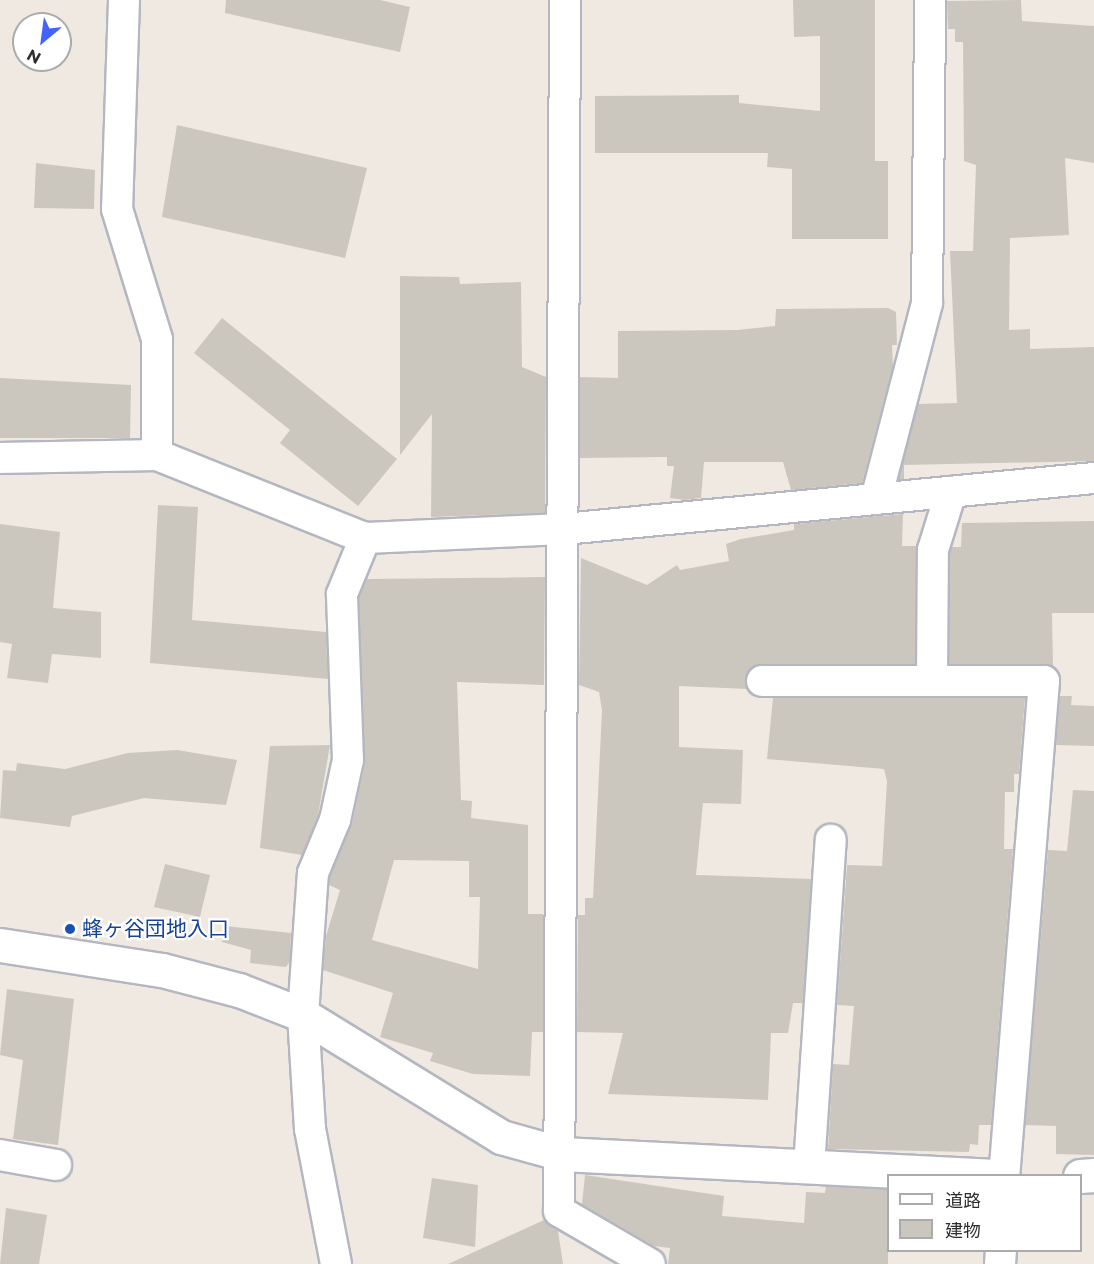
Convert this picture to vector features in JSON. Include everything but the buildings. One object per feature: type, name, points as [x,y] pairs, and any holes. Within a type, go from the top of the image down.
[{"type":"street","points":[[124,0],[117,209],[157,339],[157,455]]},
{"type":"street","points":[[565,0],[562,1154],[559,1211],[650,1264]]},
{"type":"street","points":[[876,499],[927,303],[930,0]]},
{"type":"street","points":[[0,458],[157,455],[365,538],[564,529],[1094,478]]},
{"type":"street","points":[[932,681],[933,550],[951,492]]},
{"type":"street","points":[[336,1264],[310,1129],[303,1015],[313,873],[335,820],[348,760],[342,594],[365,538]]},
{"type":"street","points":[[762,681],[1044,681],[1002,1174]]},
{"type":"street","points":[[808,1167],[831,840]]},
{"type":"street","points":[[0,945],[162,970],[239,990],[303,1015],[501,1137],[562,1154],[959,1174]]},
{"type":"street","points":[[0,1155],[56,1165]]},
{"type":"place","name":"蜂ヶ谷団地入口","points":[[70,929]]}]
